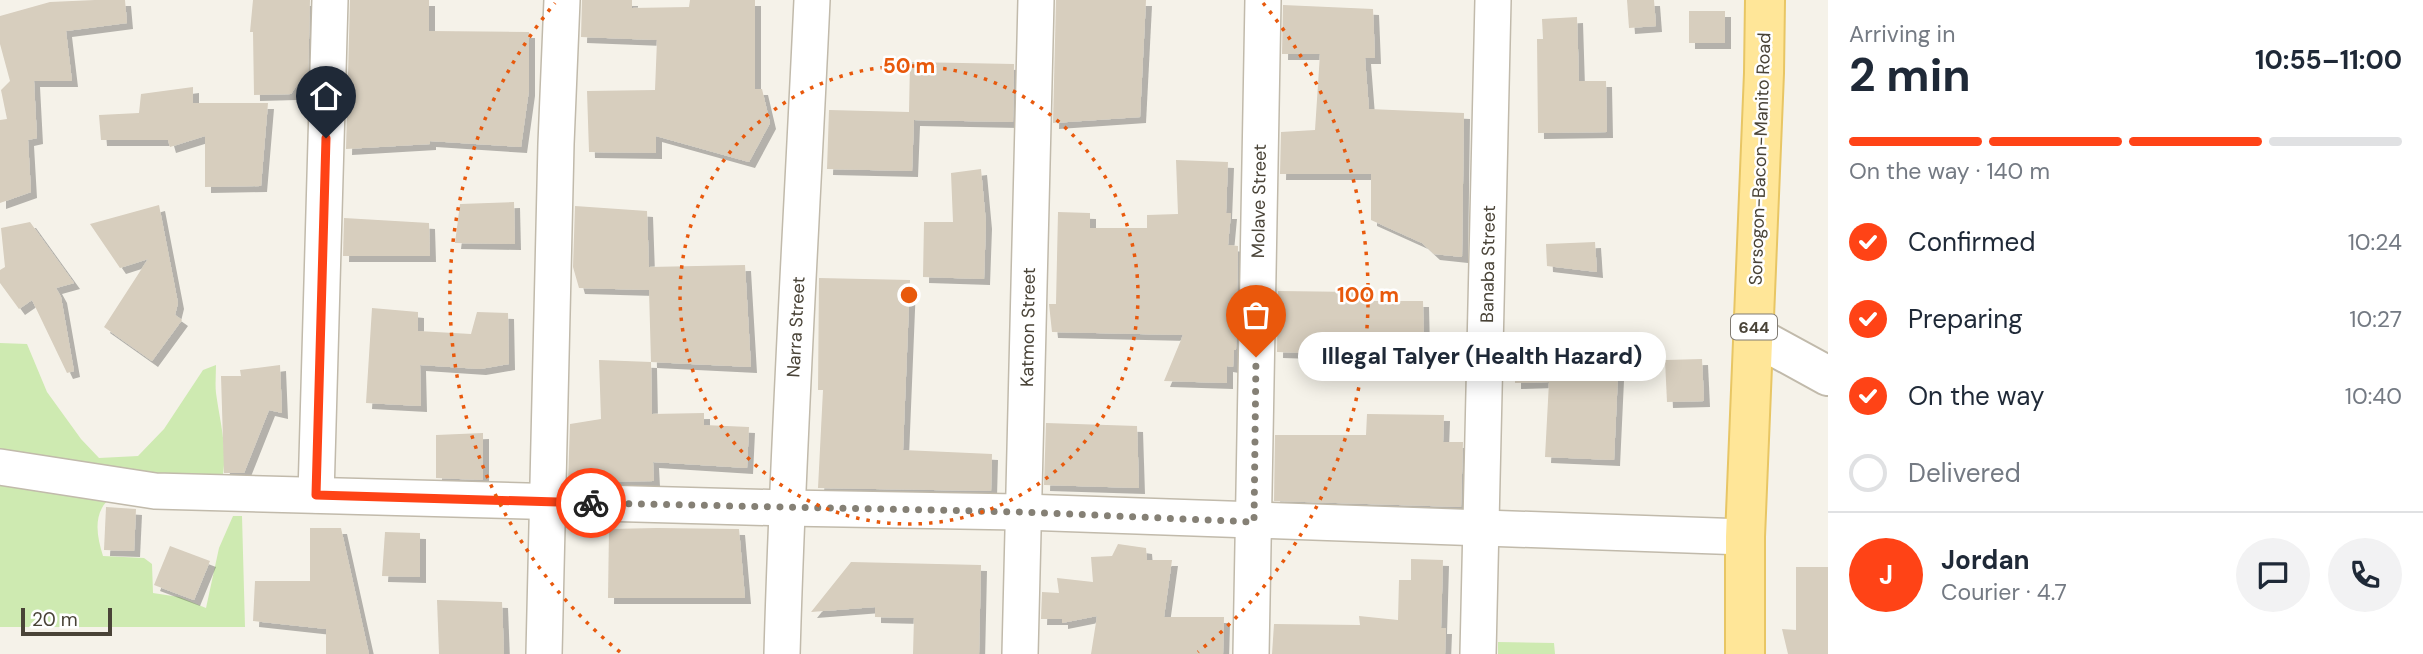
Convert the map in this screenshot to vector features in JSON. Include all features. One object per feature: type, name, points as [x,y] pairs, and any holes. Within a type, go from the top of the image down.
[{"type":"main road","name":"Sorsogon-Bacon-Manito Road","points":[[1745,654],[1745,537],[1765,0]]},
{"type":"street","points":[[316,495],[330,0]]},
{"type":"street","points":[[544,654],[562,0]]},
{"type":"street","name":"Narra Street","points":[[782,654],[786,509],[811,0]]},
{"type":"street","name":"Katmon Street","points":[[1020,654],[1036,0]]},
{"type":"street","name":"Molave Street","points":[[1251,654],[1263,0]]},
{"type":"street","name":"Banaba Street","points":[[1478,654],[1493,0]]},
{"type":"street","points":[[1754,335],[1828,376]]},
{"type":"street","points":[[0,467],[155,491],[786,509],[1023,512],[1745,537]]},
{"type":"green space","points":[[0,343],[27,344],[47,392],[81,439],[99,458],[138,456],[164,429],[203,370],[216,365],[216,393],[224,451],[220,486],[107,501],[98,520],[98,534],[103,556],[144,558],[152,564],[153,593],[179,597],[206,608],[219,548],[233,516],[242,516],[245,627],[0,627]]},
{"type":"green space","points":[[1498,642],[1554,643],[1555,654],[1498,654]]},
{"type":"building","points":[[125,0],[127,23],[66,31],[72,81],[34,81],[37,138],[28,140],[31,192],[0,203],[0,120],[7,119],[1,90],[10,81],[0,44],[0,16],[50,2]]},
{"type":"building","points":[[253,0],[310,0],[308,79],[301,79],[291,94],[254,95],[253,32],[250,32]]},
{"type":"building","points":[[350,0],[429,0],[429,31],[529,32],[529,90],[521,147],[430,141],[430,144],[346,149]]},
{"type":"building","points":[[582,0],[632,0],[632,8],[689,7],[690,0],[755,0],[755,89],[762,89],[770,123],[749,162],[656,136],[656,153],[589,152],[587,91],[655,90],[657,40],[581,37]]},
{"type":"building","points":[[1056,0],[1146,0],[1140,117],[1053,123]]},
{"type":"building","points":[[1627,0],[1654,0],[1656,26],[1629,28]]},
{"type":"building","points":[[1283,5],[1373,9],[1375,58],[1365,58],[1369,109],[1464,113],[1462,257],[1434,254],[1422,243],[1371,220],[1371,174],[1280,174],[1281,132],[1315,130],[1320,54],[1282,54]]},
{"type":"building","points":[[1689,11],[1725,11],[1725,43],[1689,43]]},
{"type":"building","points":[[1577,17],[1579,81],[1606,81],[1607,132],[1538,133],[1537,39],[1543,39],[1542,19]]},
{"type":"building","points":[[910,62],[1014,64],[1013,122],[914,120],[912,171],[827,169],[829,110],[909,112]]},
{"type":"building","points":[[193,87],[193,103],[268,103],[261,186],[205,187],[205,136],[170,147],[168,140],[101,140],[99,115],[139,113],[141,94]]},
{"type":"building","points":[[1176,160],[1228,162],[1226,213],[1231,213],[1228,245],[1238,246],[1236,350],[1233,367],[1227,366],[1227,383],[1164,381],[1183,335],[1052,332],[1049,304],[1056,304],[1058,212],[1090,213],[1090,228],[1147,228],[1147,215],[1178,214]]},
{"type":"building","points":[[981,169],[986,223],[984,279],[923,277],[924,222],[953,222],[951,173]]},
{"type":"building","points":[[514,202],[515,244],[455,243],[460,204]]},
{"type":"building","points":[[159,205],[178,303],[175,315],[182,320],[152,361],[104,327],[148,259],[120,268],[90,224]]},
{"type":"building","points":[[575,206],[647,211],[649,267],[745,265],[751,367],[651,362],[649,290],[579,288],[573,267]]},
{"type":"building","points":[[344,218],[429,223],[430,256],[343,256]]},
{"type":"building","points":[[30,222],[74,283],[56,288],[61,297],[74,371],[67,373],[32,300],[19,309],[0,283],[0,270],[5,267],[1,228]]},
{"type":"building","points":[[1595,242],[1597,272],[1547,266],[1546,244]]},
{"type":"building","points":[[819,278],[910,280],[903,450],[992,454],[991,491],[818,488],[823,390],[818,390]]},
{"type":"building","points":[[1278,291],[1357,292],[1357,301],[1423,301],[1424,344],[1465,346],[1464,369],[1367,368],[1367,355],[1277,352]]},
{"type":"building","points":[[372,308],[418,312],[418,331],[471,334],[477,312],[508,313],[509,364],[480,369],[420,365],[421,406],[366,403]]},
{"type":"building","points":[[1515,351],[1619,353],[1614,460],[1545,457],[1549,382],[1515,383]]},
{"type":"building","points":[[1702,359],[1704,401],[1667,402],[1665,360]]},
{"type":"building","points":[[599,360],[651,362],[652,414],[704,413],[704,425],[749,427],[747,468],[653,462],[654,481],[568,482],[570,424],[601,419]]},
{"type":"building","points":[[280,365],[282,413],[269,410],[244,473],[224,473],[221,376],[241,376],[240,370]]},
{"type":"building","points":[[1367,414],[1444,415],[1443,442],[1463,442],[1461,507],[1274,501],[1275,435],[1366,435]]},
{"type":"building","points":[[1046,423],[1137,426],[1139,488],[1044,485]]},
{"type":"building","points":[[483,433],[483,480],[436,478],[436,435]]},
{"type":"building","points":[[106,507],[136,509],[134,551],[104,550]]},
{"type":"building","points":[[310,528],[341,528],[369,654],[326,654],[326,629],[253,621],[255,581],[310,581]]},
{"type":"building","points":[[609,529],[739,529],[745,598],[608,598]]},
{"type":"building","points":[[385,532],[420,533],[420,577],[382,576]]},
{"type":"building","points":[[1118,544],[1146,548],[1147,560],[1172,560],[1164,617],[1224,617],[1223,654],[1091,654],[1097,616],[1062,623],[1062,619],[1041,619],[1042,592],[1059,593],[1057,578],[1093,582],[1091,557],[1112,556]]},
{"type":"building","points":[[170,546],[210,561],[194,600],[154,585]]},
{"type":"building","points":[[1411,559],[1443,560],[1441,628],[1446,628],[1445,654],[1272,654],[1274,624],[1360,625],[1359,616],[1398,620],[1399,580],[1411,580]]},
{"type":"building","points":[[851,562],[981,565],[979,654],[913,654],[914,618],[875,617],[875,607],[811,612]]},
{"type":"building","points":[[1796,567],[1828,567],[1828,654],[1788,654],[1782,629],[1796,630]]},
{"type":"building","points":[[437,600],[502,602],[504,654],[439,654]]},
{"type":"way so far","points":[[591,503],[1023,512],[1254,522],[1256,357]]},
{"type":"place","name":"Illegal Talyer (Health Hazard)","points":[[1256,357]]},
{"type":"route","points":[[326,138],[316,495],[591,503]]}]
